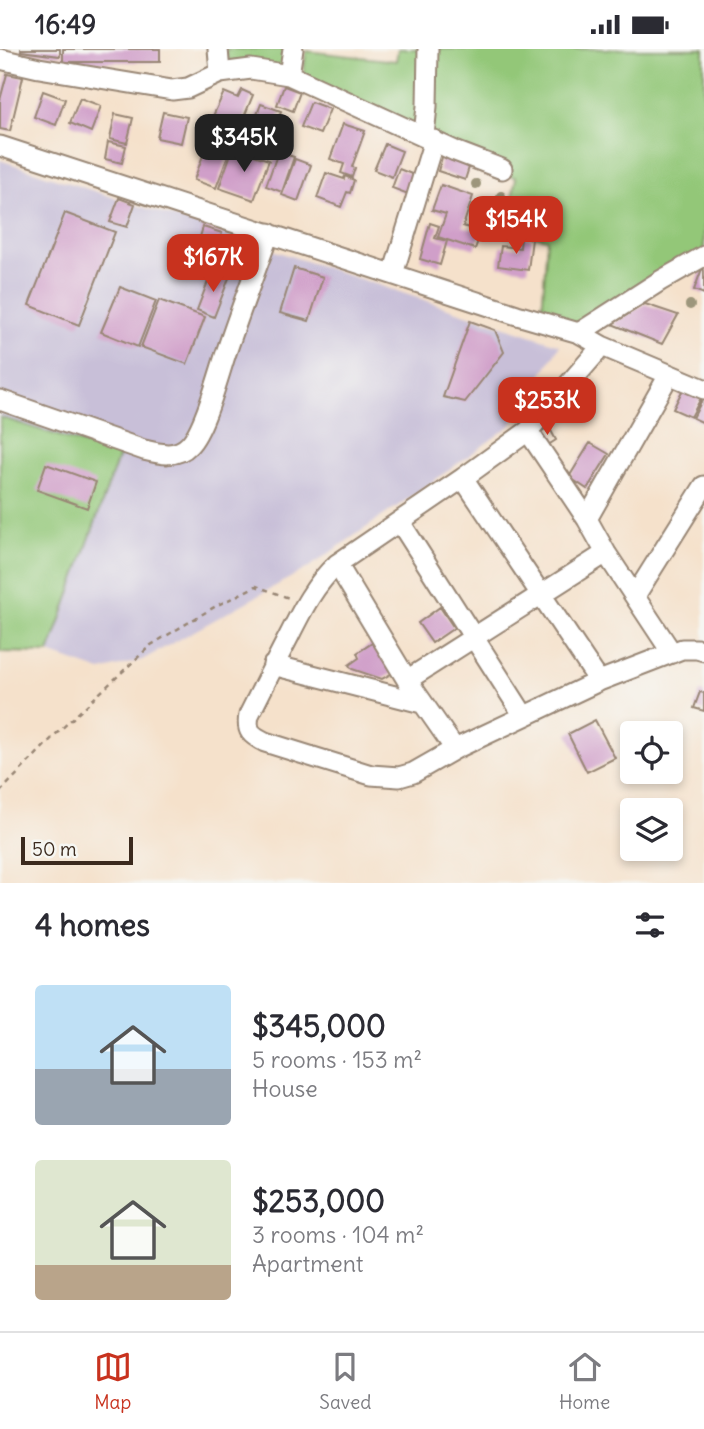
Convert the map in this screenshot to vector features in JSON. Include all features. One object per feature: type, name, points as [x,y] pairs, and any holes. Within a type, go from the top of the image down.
[{"type":"street","points":[[218,49],[219,73]]},
{"type":"street","points":[[289,75],[293,49]]},
{"type":"street","points":[[393,274],[429,138],[428,49]]},
{"type":"street","points":[[0,59],[81,76],[172,90],[188,88],[219,73],[251,69],[289,75],[502,169]]},
{"type":"street","points":[[0,146],[579,333],[602,346],[704,389]]},
{"type":"street","points":[[0,400],[161,454],[176,454],[189,446],[205,417],[268,233]]},
{"type":"street","points":[[579,333],[704,256]]},
{"type":"street","points":[[602,346],[528,431],[324,575],[305,604],[273,665],[249,715],[249,731],[256,737],[371,775],[399,777],[413,773],[455,749],[598,681],[682,649],[702,646]]},
{"type":"street","points":[[587,520],[669,375]]},
{"type":"street","points":[[528,431],[672,653]]},
{"type":"street","points":[[463,478],[598,681]]},
{"type":"street","points":[[635,596],[704,486]]},
{"type":"street","points":[[400,521],[524,716]]},
{"type":"street","points":[[407,680],[606,553]]},
{"type":"street","points":[[337,564],[407,680],[455,749]]},
{"type":"street","points":[[273,665],[422,703]]},
{"type":"path","points":[[0,792],[55,734],[152,645],[216,606],[256,586],[305,604]]},
{"type":"shaded area","points":[[0,160],[560,345],[510,426],[428,485],[306,569],[142,660],[101,671],[49,653],[119,455],[0,417]]},
{"type":"green space","points":[[226,49],[289,49],[286,72],[227,60]]},
{"type":"green space","points":[[398,49],[704,49],[704,253],[579,324],[542,313],[547,239],[506,230],[516,178],[303,77],[306,51],[396,61]]},
{"type":"green space","points":[[0,417],[119,455],[49,653],[0,652]]},
{"type":"building","points":[[60,49],[60,56],[21,51]]},
{"type":"building","points":[[63,49],[160,49],[160,62],[63,62]]},
{"type":"building","points":[[7,74],[23,77],[10,131],[0,129],[0,100]]},
{"type":"building","points":[[284,86],[300,92],[293,111],[277,105]]},
{"type":"building","points":[[242,90],[253,95],[240,127],[213,116],[224,92],[238,98]]},
{"type":"building","points":[[43,91],[65,99],[56,125],[34,117]]},
{"type":"building","points":[[80,98],[101,106],[91,132],[70,123]]},
{"type":"building","points":[[311,102],[330,109],[320,134],[301,127]]},
{"type":"building","points":[[261,104],[281,111],[271,140],[250,133]]},
{"type":"building","points":[[163,112],[187,117],[181,143],[157,138]]},
{"type":"building","points":[[115,114],[133,118],[127,143],[110,139]]},
{"type":"building","points":[[343,124],[365,131],[352,167],[355,168],[352,177],[341,173],[344,164],[330,159]]},
{"type":"building","points":[[108,142],[126,146],[122,163],[105,159]]},
{"type":"building","points":[[208,142],[230,150],[216,188],[194,180]]},
{"type":"building","points":[[385,144],[402,151],[392,177],[374,170]]},
{"type":"building","points":[[233,148],[269,160],[254,200],[219,188]]},
{"type":"building","points":[[278,152],[294,157],[282,192],[266,186]]},
{"type":"building","points":[[443,154],[470,164],[465,180],[438,171]]},
{"type":"building","points":[[295,159],[311,165],[298,201],[282,195]]},
{"type":"building","points":[[399,169],[417,176],[411,195],[392,188]]},
{"type":"building","points":[[326,173],[354,180],[341,207],[317,198]]},
{"type":"building","points":[[441,185],[473,196],[463,226],[481,232],[475,249],[438,237],[446,214],[432,210]]},
{"type":"building","points":[[119,198],[135,204],[127,227],[110,222]]},
{"type":"building","points":[[65,213],[115,232],[79,325],[29,305]]},
{"type":"building","points":[[430,223],[439,226],[435,238],[447,241],[440,265],[420,259]]},
{"type":"building","points":[[203,227],[222,233],[219,243],[200,237]]},
{"type":"building","points":[[521,237],[532,239],[528,270],[498,266],[501,246],[520,248]]},
{"type":"building","points":[[294,268],[323,277],[309,321],[280,313]]},
{"type":"building","points":[[702,269],[704,270],[704,294],[694,290]]},
{"type":"building","points":[[212,271],[229,278],[214,317],[197,310]]},
{"type":"building","points":[[120,287],[156,301],[138,347],[101,332]]},
{"type":"building","points":[[159,300],[205,317],[187,364],[141,347]]},
{"type":"building","points":[[645,304],[678,315],[662,344],[612,324]]},
{"type":"building","points":[[470,321],[495,330],[504,352],[465,402],[443,397]]},
{"type":"building","points":[[683,389],[701,398],[691,417],[673,409]]},
{"type":"building","points":[[704,396],[704,423],[693,418]]},
{"type":"building","points":[[549,427],[556,440],[545,447],[538,433]]},
{"type":"building","points":[[590,443],[609,454],[587,489],[569,477]]},
{"type":"building","points":[[46,464],[96,482],[87,508],[37,490]]},
{"type":"building","points":[[440,607],[454,628],[432,643],[418,623]]},
{"type":"building","points":[[374,642],[393,673],[382,679],[352,669],[349,665],[359,658],[357,653]]},
{"type":"building","points":[[700,692],[704,693],[704,711],[694,708]]},
{"type":"building","points":[[595,720],[615,758],[587,772],[568,734]]}]
